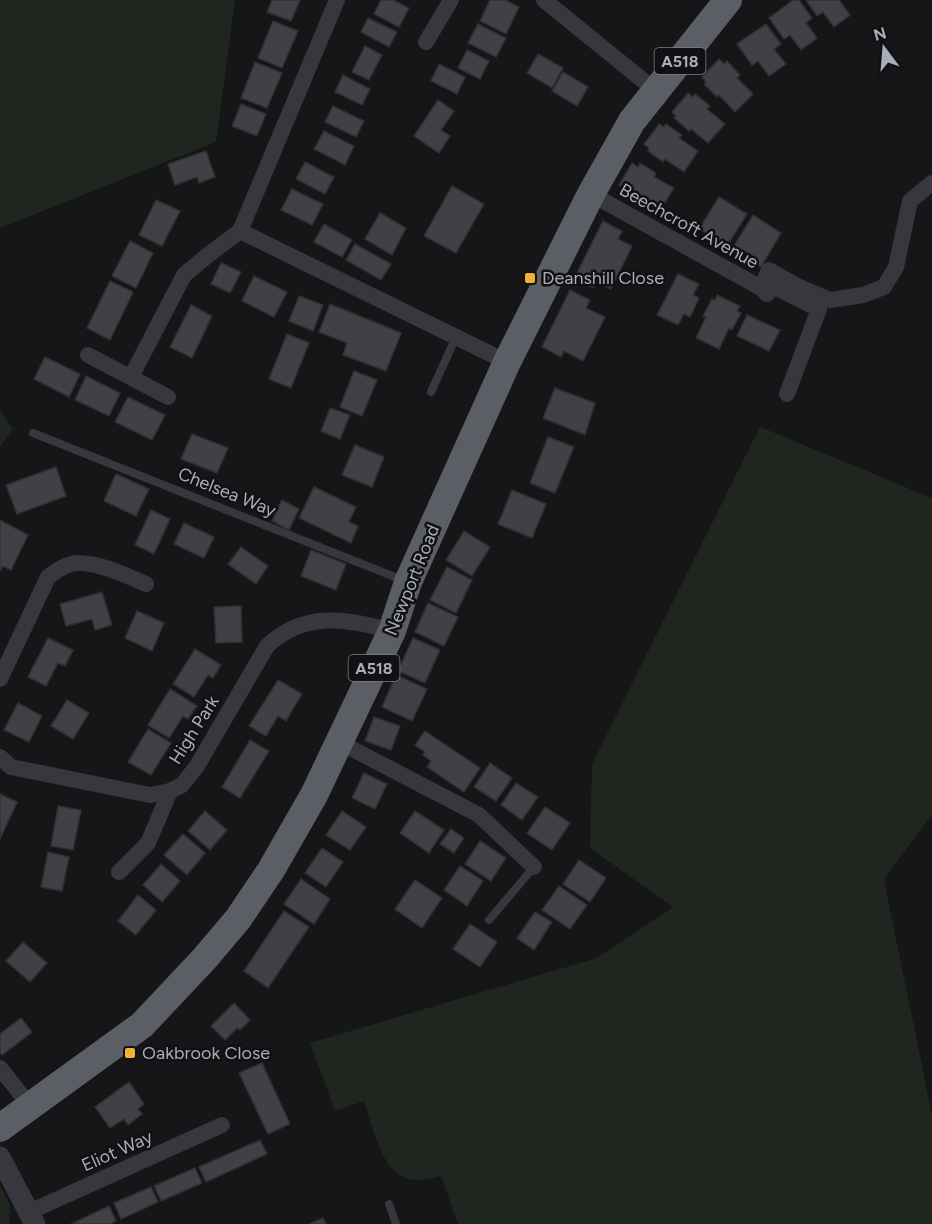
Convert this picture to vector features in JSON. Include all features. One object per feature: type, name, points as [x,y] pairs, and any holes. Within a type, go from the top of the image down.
[{"type":"highway","name":"Newport Road","points":[[0,1128],[142,1025],[238,920],[272,870],[314,795],[392,631],[408,582],[507,362],[591,194],[632,121],[728,0]]},
{"type":"street","points":[[131,377],[184,275],[240,231],[337,0]]},
{"type":"street","points":[[426,42],[452,0]]},
{"type":"street","points":[[544,0],[656,91]]},
{"type":"street","points":[[764,291],[769,270],[795,285],[830,300],[863,295],[884,287],[896,267],[910,201],[932,183]]},
{"type":"street","name":"Beechcroft Avenue","points":[[591,194],[764,291]]},
{"type":"street","points":[[240,231],[507,362]]},
{"type":"street","points":[[764,291],[772,286],[819,309],[787,394]]},
{"type":"street","points":[[88,355],[168,397]]},
{"type":"street","points":[[0,679],[38,594],[48,577],[55,572],[77,563],[112,570],[146,584]]},
{"type":"street","name":"High Park","points":[[0,757],[11,767],[22,770],[150,795],[170,791],[182,785],[197,766],[267,646],[278,635],[292,627],[317,621],[336,620],[363,623],[392,631]]},
{"type":"street","points":[[339,742],[479,815],[534,867]]},
{"type":"street","points":[[119,872],[148,843],[170,791]]},
{"type":"street","points":[[0,1068],[31,1107]]},
{"type":"street","name":"Eliot Way","points":[[32,1218],[222,1125]]},
{"type":"street","points":[[0,1157],[32,1218]]},
{"type":"lane","points":[[431,392],[456,337]]},
{"type":"lane","name":"Chelsea Way","points":[[33,433],[408,582]]},
{"type":"lane","points":[[489,920],[534,867]]},
{"type":"lane","points":[[388,1204],[396,1224]]},
{"type":"shaded area","points":[[0,0],[235,0],[216,142],[0,228]]},
{"type":"shaded area","points":[[0,410],[13,429],[0,447]]},
{"type":"shaded area","points":[[760,427],[932,498],[932,814],[884,880],[932,1115],[932,1224],[458,1224],[441,1176],[413,1180],[399,1175],[391,1168],[374,1134],[364,1101],[335,1111],[310,1043],[597,958],[673,907],[590,848],[592,764]]},
{"type":"shaded area","points":[[0,1185],[10,1205],[9,1224],[0,1224]]},
{"type":"building","points":[[272,0],[300,0],[291,21],[267,12]]},
{"type":"building","points":[[381,0],[393,0],[409,8],[399,27],[374,14]]},
{"type":"building","points":[[490,0],[505,0],[519,7],[506,34],[480,21]]},
{"type":"building","points":[[793,0],[799,0],[812,18],[806,23],[817,38],[801,50],[790,35],[784,39],[769,18]]},
{"type":"building","points":[[806,0],[839,0],[850,15],[834,27],[823,12],[817,16]]},
{"type":"building","points":[[368,18],[397,32],[389,47],[361,32]]},
{"type":"building","points":[[273,21],[298,31],[282,68],[258,58]]},
{"type":"building","points":[[478,24],[506,38],[496,57],[468,43]]},
{"type":"building","points":[[766,24],[781,44],[774,49],[786,64],[769,76],[758,61],[752,65],[737,44]]},
{"type":"building","points":[[365,46],[382,55],[369,80],[352,72]]},
{"type":"building","points":[[467,50],[489,61],[480,79],[458,68]]},
{"type":"building","points":[[538,54],[563,68],[552,88],[527,73]]},
{"type":"building","points":[[719,59],[724,64],[727,61],[740,75],[737,78],[753,94],[735,112],[719,95],[717,97],[704,84],[706,82],[702,77]]},
{"type":"building","points":[[255,62],[282,73],[267,108],[241,98]]},
{"type":"building","points":[[439,64],[465,77],[457,94],[431,81]]},
{"type":"building","points":[[563,72],[588,87],[577,106],[552,91]]},
{"type":"building","points":[[343,75],[370,89],[362,105],[335,92]]},
{"type":"building","points":[[688,93],[693,97],[695,94],[710,106],[707,109],[725,124],[708,143],[674,118],[676,116],[672,112]]},
{"type":"building","points":[[438,100],[454,111],[441,130],[450,136],[439,153],[414,136]]},
{"type":"building","points":[[241,104],[266,114],[257,136],[232,126]]},
{"type":"building","points":[[333,106],[364,121],[356,137],[325,122]]},
{"type":"building","points":[[659,124],[664,127],[666,124],[682,135],[679,138],[698,151],[684,172],[665,159],[663,162],[648,151],[649,148],[644,144]]},
{"type":"building","points":[[324,131],[354,146],[345,165],[314,149]]},
{"type":"building","points":[[206,151],[215,177],[199,183],[197,177],[175,185],[168,164]]},
{"type":"building","points":[[305,162],[334,177],[325,194],[296,179]]},
{"type":"building","points":[[632,163],[638,167],[640,163],[656,173],[654,177],[674,188],[660,210],[641,198],[639,201],[623,191],[625,188],[619,185]]},
{"type":"building","points":[[452,186],[484,204],[456,253],[424,236]]},
{"type":"building","points":[[292,189],[323,204],[312,225],[281,210]]},
{"type":"building","points":[[719,197],[747,214],[727,246],[699,229]]},
{"type":"building","points":[[156,200],[180,211],[162,246],[139,235]]},
{"type":"building","points":[[380,213],[406,228],[392,255],[365,239]]},
{"type":"building","points":[[753,215],[781,233],[761,267],[732,249]]},
{"type":"building","points":[[603,221],[622,231],[618,239],[632,246],[611,289],[597,282],[594,288],[574,279]]},
{"type":"building","points":[[324,224],[352,240],[342,257],[314,242]]},
{"type":"building","points":[[130,241],[153,253],[136,288],[112,276]]},
{"type":"building","points":[[355,244],[391,264],[381,280],[346,260]]},
{"type":"building","points":[[221,263],[241,272],[230,293],[211,284]]},
{"type":"building","points":[[678,274],[699,284],[693,295],[699,298],[690,317],[684,314],[678,325],[657,315]]},
{"type":"building","points":[[254,276],[287,292],[274,317],[242,301]]},
{"type":"building","points":[[110,281],[133,292],[110,340],[87,328]]},
{"type":"building","points":[[570,290],[590,300],[586,308],[605,317],[583,361],[564,351],[561,357],[542,347]]},
{"type":"building","points":[[717,295],[740,306],[737,311],[741,313],[732,330],[729,328],[719,349],[696,338],[706,317],[703,316],[712,299],[715,300]]},
{"type":"building","points":[[299,296],[323,305],[313,331],[289,321]]},
{"type":"building","points":[[330,304],[401,333],[386,371],[343,355],[347,343],[319,332]]},
{"type":"building","points":[[191,305],[212,316],[192,358],[170,347]]},
{"type":"building","points":[[747,315],[780,330],[769,351],[737,336]]},
{"type":"building","points":[[287,334],[309,343],[291,388],[269,379]]},
{"type":"building","points":[[45,357],[80,374],[69,397],[34,379]]},
{"type":"building","points":[[354,371],[377,380],[362,416],[340,407]]},
{"type":"building","points":[[86,376],[120,393],[109,416],[75,400]]},
{"type":"building","points":[[555,388],[595,403],[585,435],[543,418]]},
{"type":"building","points":[[128,397],[165,415],[152,440],[115,422]]},
{"type":"building","points":[[330,408],[350,415],[340,439],[321,431]]},
{"type":"building","points":[[192,434],[228,448],[217,473],[181,459]]},
{"type":"building","points":[[548,437],[574,447],[555,493],[530,483]]},
{"type":"building","points":[[355,445],[384,457],[372,487],[342,475]]},
{"type":"building","points":[[56,467],[66,496],[17,514],[6,485]]},
{"type":"building","points":[[116,474],[149,489],[136,516],[104,501]]},
{"type":"building","points":[[314,487],[356,507],[349,522],[358,526],[351,543],[299,518]]},
{"type":"building","points":[[512,490],[546,504],[532,538],[498,524]]},
{"type":"building","points":[[282,500],[299,509],[289,530],[272,521]]},
{"type":"building","points":[[151,510],[170,519],[154,554],[135,545]]},
{"type":"building","points":[[0,520],[28,535],[11,570],[3,566],[0,571]]},
{"type":"building","points":[[184,523],[214,537],[204,558],[174,544]]},
{"type":"building","points":[[464,531],[490,547],[472,576],[446,560]]},
{"type":"building","points":[[241,547],[268,566],[256,584],[228,564]]},
{"type":"building","points":[[311,550],[346,564],[336,590],[301,576]]},
{"type":"building","points":[[447,567],[472,580],[456,613],[430,600]]},
{"type":"building","points":[[102,592],[112,625],[95,630],[92,619],[66,626],[60,604]]},
{"type":"building","points":[[428,603],[458,617],[444,646],[415,632]]},
{"type":"building","points":[[241,606],[242,642],[216,643],[214,607]]},
{"type":"building","points":[[137,611],[164,623],[152,651],[125,638]]},
{"type":"building","points":[[48,638],[73,650],[65,666],[58,663],[46,686],[28,677]]},
{"type":"building","points":[[413,638],[440,650],[425,683],[398,671]]},
{"type":"building","points":[[195,649],[221,665],[213,678],[208,675],[194,697],[173,684]]},
{"type":"building","points":[[396,675],[427,689],[412,721],[382,707]]},
{"type":"building","points":[[278,680],[302,694],[286,721],[278,716],[266,736],[249,726]]},
{"type":"building","points":[[170,689],[197,706],[188,719],[183,716],[169,738],[148,725]]},
{"type":"building","points":[[67,700],[89,713],[73,739],[51,726]]},
{"type":"building","points":[[18,703],[42,716],[29,742],[4,730]]},
{"type":"building","points":[[374,717],[400,726],[391,750],[365,741]]},
{"type":"building","points":[[148,729],[171,743],[151,775],[128,762]]},
{"type":"building","points":[[425,731],[480,768],[464,792],[427,767],[431,761],[423,755],[425,752],[415,745]]},
{"type":"building","points":[[250,740],[269,751],[240,798],[222,787]]},
{"type":"building","points":[[490,763],[512,778],[496,801],[474,787]]},
{"type":"building","points":[[364,773],[387,784],[375,809],[352,798]]},
{"type":"building","points":[[516,783],[538,797],[522,820],[501,805]]},
{"type":"building","points":[[0,794],[17,802],[0,839]]},
{"type":"building","points":[[58,806],[81,810],[73,850],[51,846]]},
{"type":"building","points":[[545,807],[570,823],[552,850],[527,833]]},
{"type":"building","points":[[205,811],[227,830],[210,850],[188,831]]},
{"type":"building","points":[[342,811],[366,827],[350,850],[326,835]]},
{"type":"building","points":[[415,811],[444,830],[429,853],[400,833]]},
{"type":"building","points":[[451,829],[464,838],[454,853],[440,844]]},
{"type":"building","points":[[183,834],[205,853],[187,875],[164,855]]},
{"type":"building","points":[[480,841],[506,858],[491,881],[465,864]]},
{"type":"building","points":[[322,848],[343,862],[326,887],[305,873]]},
{"type":"building","points":[[48,852],[69,857],[62,891],[41,887]]},
{"type":"building","points":[[579,860],[606,878],[590,902],[563,884]]},
{"type":"building","points":[[161,864],[180,881],[162,902],[143,885]]},
{"type":"building","points":[[460,866],[483,881],[467,906],[444,890]]},
{"type":"building","points":[[301,879],[330,899],[314,924],[284,904]]},
{"type":"building","points":[[415,880],[442,898],[422,928],[395,909]]},
{"type":"building","points":[[559,886],[587,905],[570,929],[542,910]]},
{"type":"building","points":[[138,895],[156,910],[136,935],[118,921]]},
{"type":"building","points":[[284,911],[309,927],[268,988],[244,971]]},
{"type":"building","points":[[535,912],[552,922],[534,950],[517,938]]},
{"type":"building","points":[[470,924],[497,942],[480,967],[453,949]]},
{"type":"building","points":[[23,942],[47,963],[30,982],[6,961]]},
{"type":"building","points":[[234,1003],[250,1020],[240,1030],[237,1028],[225,1040],[211,1026]]},
{"type":"building","points":[[21,1018],[32,1032],[2,1055],[0,1053],[0,1034]]},
{"type":"building","points":[[262,1063],[290,1124],[268,1134],[239,1073]]},
{"type":"building","points":[[129,1082],[144,1104],[138,1109],[142,1114],[128,1125],[124,1119],[110,1128],[95,1107]]},
{"type":"building","points":[[260,1140],[267,1154],[206,1182],[199,1167]]},
{"type":"building","points":[[195,1168],[202,1183],[161,1201],[154,1186]]},
{"type":"building","points":[[151,1187],[158,1202],[121,1219],[114,1203]]},
{"type":"building","points":[[109,1206],[116,1221],[110,1224],[71,1224]]},
{"type":"building","points":[[323,1218],[326,1224],[309,1224]]},
{"type":"place","name":"Deanshill Close","points":[[530,278]]},
{"type":"place","name":"Oakbrook Close","points":[[130,1053]]}]
